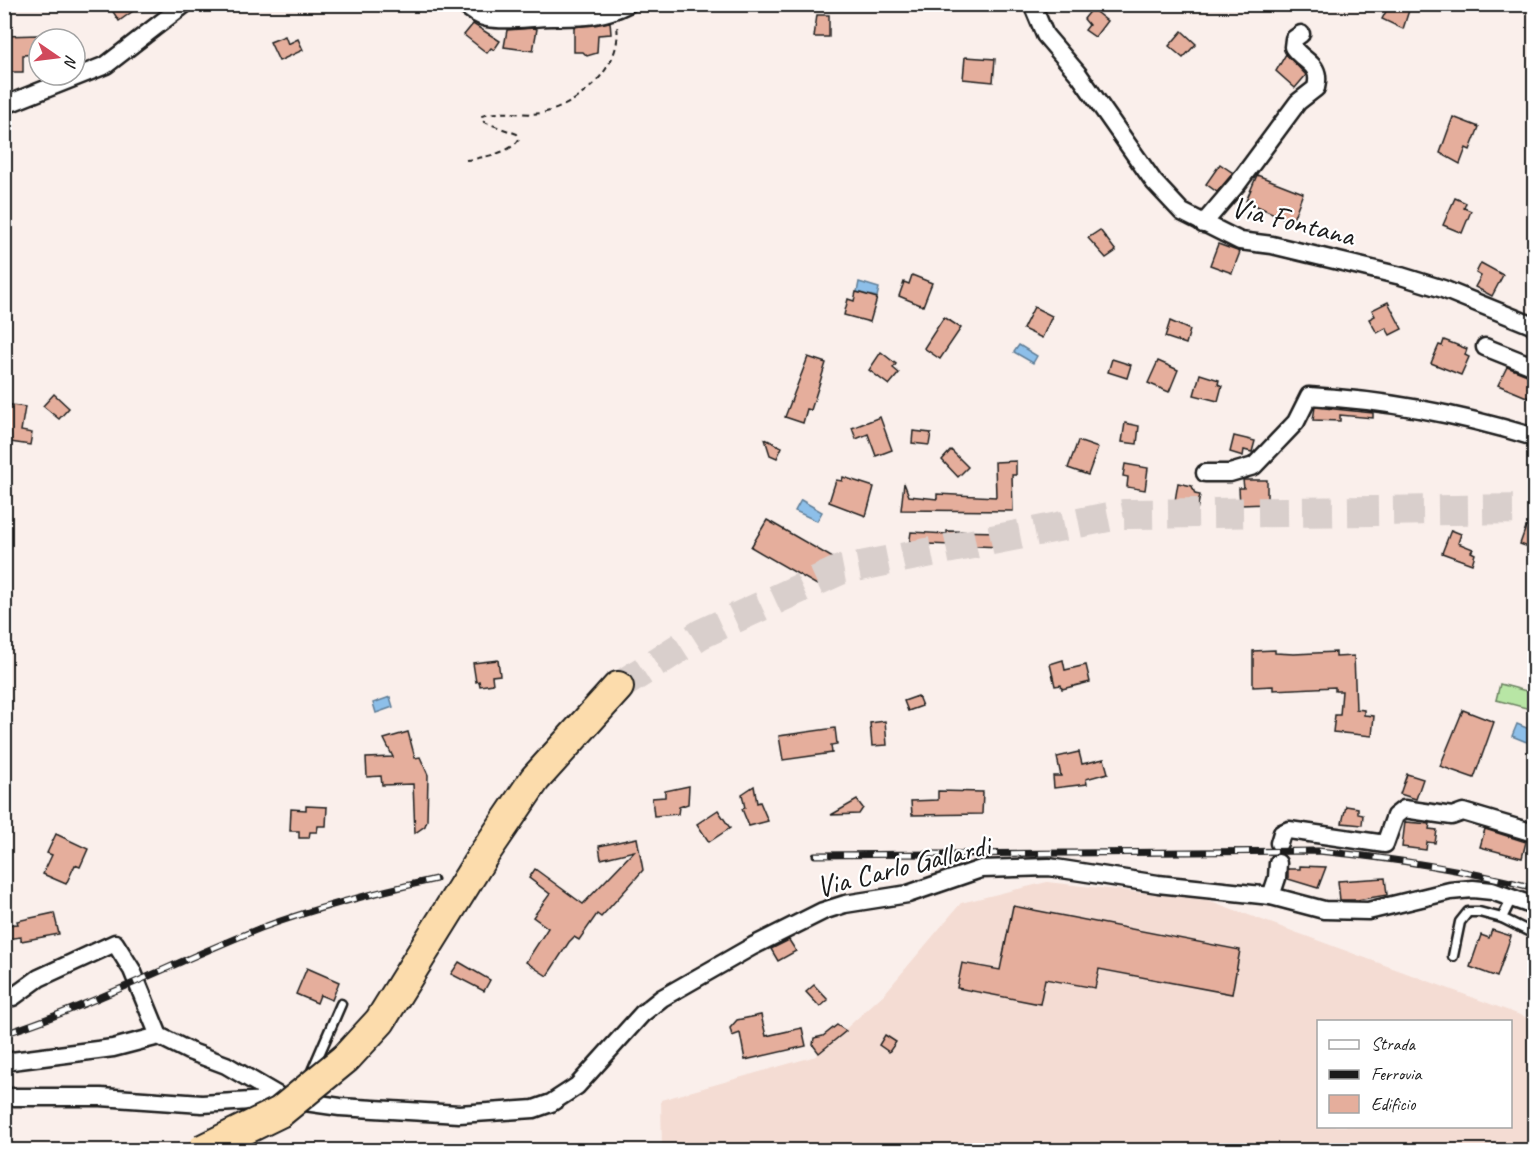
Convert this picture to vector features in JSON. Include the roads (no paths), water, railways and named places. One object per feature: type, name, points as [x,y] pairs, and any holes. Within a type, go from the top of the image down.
[{"type":"highway","points":[[202,1150],[280,1112],[346,1058],[380,1021],[482,857],[535,779],[618,687]]},
{"type":"street","points":[[4,103],[13,102],[106,65],[185,4]]},
{"type":"street","points":[[464,4],[476,14],[488,18],[581,18],[622,8]]},
{"type":"street","name":"Via Fontana","points":[[1032,4],[1045,35],[1079,75],[1154,182],[1182,212],[1240,241],[1283,248],[1401,276],[1445,290],[1534,326]]},
{"type":"street","points":[[1203,224],[1238,183],[1298,102],[1316,88],[1316,66],[1293,46],[1294,39],[1301,34]]},
{"type":"street","points":[[1485,347],[1530,365],[1534,363]]},
{"type":"street","points":[[1205,473],[1230,473],[1254,466],[1296,422],[1309,396],[1471,418],[1534,437]]},
{"type":"street","points":[[1279,843],[1282,833],[1289,830],[1385,844],[1395,816],[1404,809],[1452,816],[1463,812],[1534,833]]},
{"type":"street","points":[[1271,896],[1278,863]]},
{"type":"street","name":"Via Carlo Gallardi","points":[[293,1100],[340,1107],[459,1114],[534,1108],[551,1103],[586,1078],[642,1014],[683,984],[823,911],[845,904],[908,894],[981,869],[1049,867],[1158,884],[1271,896],[1324,910],[1368,911],[1450,891],[1473,889],[1512,897],[1534,906]]},
{"type":"street","points":[[4,999],[13,997],[39,978],[115,943],[132,970],[159,1036]]},
{"type":"street","points":[[4,1062],[113,1048],[159,1036],[189,1051],[226,1065],[293,1100]]},
{"type":"street","points":[[4,1097],[101,1097],[202,1104],[293,1100]]},
{"type":"lane","points":[[1502,918],[1512,897]]},
{"type":"lane","points":[[1452,956],[1460,922],[1468,912],[1479,912],[1502,918],[1534,934]]},
{"type":"lane","points":[[293,1100],[341,1004]]},
{"type":"water","points":[[859,282],[879,288],[877,297],[857,292]]},
{"type":"water","points":[[1019,345],[1037,356],[1033,363],[1014,352]]},
{"type":"water","points":[[801,500],[822,512],[817,521],[795,511]]},
{"type":"water","points":[[390,697],[393,707],[376,713],[373,703]]},
{"type":"water","points":[[1517,724],[1534,731],[1534,745],[1512,736]]},
{"type":"tunnel","points":[[618,687],[701,634],[840,570],[1124,514],[1534,509]]},
{"type":"railway","points":[[815,855],[1318,851],[1427,865],[1534,888]]},
{"type":"railway","points":[[4,1034],[102,997],[261,928],[348,900],[436,879]]}]
